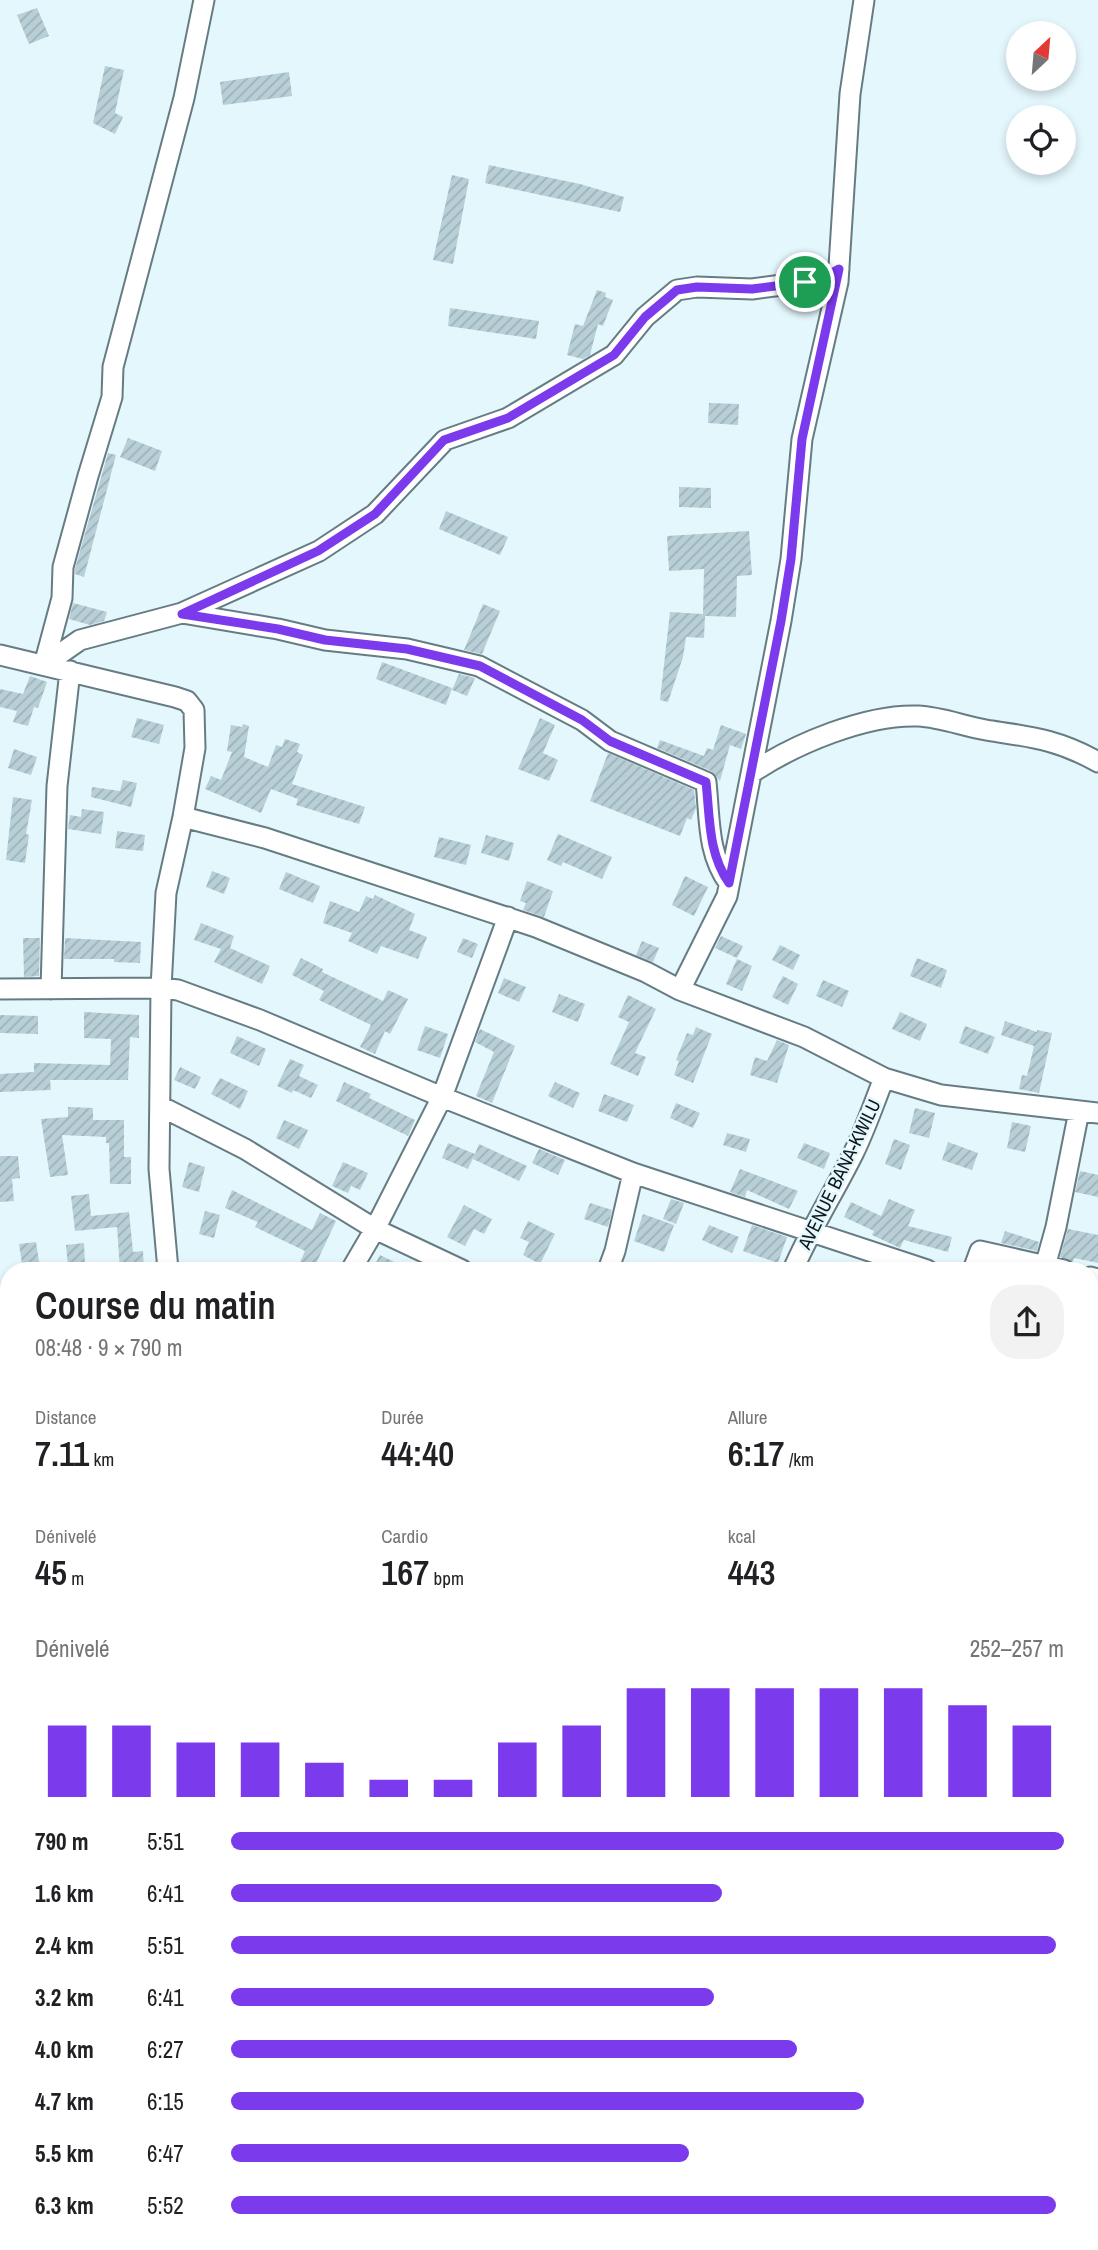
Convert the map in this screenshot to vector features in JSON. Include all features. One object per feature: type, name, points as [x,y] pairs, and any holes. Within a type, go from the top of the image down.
[{"type":"street","points":[[44,665],[62,598],[63,567],[112,397],[113,367],[184,97],[204,0]]},
{"type":"street","points":[[680,990],[727,896],[753,772],[791,559],[802,439],[839,269],[850,94],[864,0]]},
{"type":"street","points":[[44,665],[79,640],[182,614],[318,551],[375,514],[444,440],[508,418],[614,355],[645,317],[677,290],[697,287],[752,289],[805,282],[839,269]]},
{"type":"street","points":[[182,614],[278,629],[325,640],[407,649],[480,666],[582,720],[610,741],[706,782],[713,848],[718,867],[729,883]]},
{"type":"street","points":[[0,655],[174,697],[187,701],[194,710],[195,748],[166,893],[161,988],[159,1169],[166,1262]]},
{"type":"street","points":[[51,989],[57,786],[70,670]]},
{"type":"street","points":[[753,772],[775,758],[858,724],[883,718],[918,716],[1048,739],[1073,748],[1098,762]]},
{"type":"street","points":[[183,817],[265,838],[536,927],[634,967],[680,990],[804,1037],[884,1078],[941,1095],[1088,1112],[1056,1227],[1052,1262]]},
{"type":"street","points":[[356,1262],[442,1097],[508,917]]},
{"type":"street","points":[[0,989],[178,990],[260,1020],[442,1097],[633,1173],[902,1262]]},
{"type":"street","name":"AVENUE BANA-KWILU","points":[[796,1262],[855,1150],[884,1078]]},
{"type":"street","points":[[160,1106],[245,1149],[375,1229],[444,1262]]},
{"type":"street","points":[[611,1262],[633,1173]]},
{"type":"street","points":[[976,1262],[980,1251],[1023,1262]]},
{"type":"building","points":[[37,8],[49,36],[29,44],[17,15]]},
{"type":"building","points":[[105,66],[124,70],[115,113],[123,117],[115,134],[93,123]]},
{"type":"building","points":[[289,72],[292,96],[223,105],[220,82]]},
{"type":"building","points":[[489,165],[580,184],[624,197],[620,212],[485,183]]},
{"type":"building","points":[[452,175],[469,179],[453,264],[433,260]]},
{"type":"building","points":[[597,290],[606,293],[605,297],[613,300],[603,326],[598,324],[590,355],[583,359],[567,355],[575,324],[583,326]]},
{"type":"building","points":[[450,308],[539,321],[536,339],[448,326]]},
{"type":"building","points":[[709,403],[739,404],[738,425],[708,423]]},
{"type":"building","points":[[128,438],[162,451],[155,471],[120,457]]},
{"type":"building","points":[[108,453],[116,455],[84,577],[75,574],[75,569]]},
{"type":"building","points":[[679,487],[711,488],[711,508],[679,507]]},
{"type":"building","points":[[446,511],[508,537],[500,555],[439,529]]},
{"type":"building","points":[[749,531],[752,575],[737,576],[736,617],[705,616],[704,638],[686,637],[683,657],[668,702],[660,700],[670,612],[703,614],[704,569],[669,571],[667,536]]},
{"type":"building","points":[[73,603],[107,612],[104,621],[90,625],[69,619]]},
{"type":"building","points":[[483,604],[500,611],[482,654],[464,650]]},
{"type":"building","points":[[382,662],[452,688],[446,705],[376,679]]},
{"type":"building","points":[[459,674],[475,678],[467,696],[452,690]]},
{"type":"building","points":[[30,676],[47,682],[28,726],[13,722],[17,711],[0,707],[0,689],[23,694]]},
{"type":"building","points":[[137,718],[164,725],[159,744],[131,737]]},
{"type":"building","points":[[540,718],[555,725],[543,753],[558,760],[549,781],[518,769]]},
{"type":"building","points":[[243,724],[249,726],[244,757],[268,767],[276,745],[282,747],[285,739],[300,744],[297,752],[303,755],[292,784],[365,807],[359,824],[296,805],[298,799],[271,789],[261,813],[205,789],[211,776],[221,780],[232,752],[227,751],[231,725],[242,727]]},
{"type":"building","points":[[721,725],[746,734],[741,749],[730,745],[720,781],[711,771],[657,748],[660,740],[704,756],[707,748],[713,750]]},
{"type":"building","points":[[14,749],[37,757],[31,775],[8,768]]},
{"type":"building","points":[[608,753],[694,790],[696,808],[691,820],[687,818],[680,836],[590,801]]},
{"type":"building","points":[[123,780],[137,783],[131,807],[91,797],[92,787],[120,791]]},
{"type":"building","points":[[13,797],[32,800],[26,834],[29,835],[25,863],[6,860]]},
{"type":"building","points":[[82,809],[104,812],[101,834],[68,829],[70,815],[81,817]]},
{"type":"building","points":[[117,831],[145,835],[143,851],[115,848]]},
{"type":"building","points":[[558,834],[612,857],[602,879],[563,862],[561,866],[547,860]]},
{"type":"building","points":[[486,835],[514,843],[509,861],[481,853]]},
{"type":"building","points":[[439,837],[471,845],[466,865],[434,857]]},
{"type":"building","points":[[212,871],[230,878],[224,894],[206,887]]},
{"type":"building","points":[[286,872],[320,886],[313,903],[279,889]]},
{"type":"building","points":[[685,876],[708,887],[694,916],[672,905]]},
{"type":"building","points":[[527,881],[553,891],[544,917],[523,910],[526,903],[520,901]]},
{"type":"building","points":[[375,895],[415,914],[409,930],[427,937],[418,959],[381,946],[377,954],[348,941],[352,933],[323,923],[330,901],[359,912],[366,896],[373,899]]},
{"type":"building","points":[[201,923],[234,936],[230,948],[270,966],[262,984],[214,962],[221,949],[194,940]]},
{"type":"building","points":[[721,936],[743,946],[737,958],[715,948]]},
{"type":"building","points":[[23,938],[40,938],[39,976],[24,977]]},
{"type":"building","points":[[65,938],[141,942],[140,963],[114,962],[114,959],[64,959]]},
{"type":"building","points":[[463,938],[478,944],[472,958],[457,952]]},
{"type":"building","points":[[642,941],[659,948],[653,962],[636,955]]},
{"type":"building","points":[[780,945],[800,955],[793,970],[772,960]]},
{"type":"building","points":[[301,958],[323,969],[322,972],[383,1001],[388,990],[408,999],[390,1034],[385,1031],[375,1054],[360,1047],[371,1025],[319,1000],[324,991],[292,975]]},
{"type":"building","points":[[917,958],[947,970],[941,988],[910,976]]},
{"type":"building","points":[[737,959],[752,966],[742,991],[726,984]]},
{"type":"building","points":[[783,976],[798,984],[788,1005],[772,997]]},
{"type":"building","points":[[504,978],[526,987],[519,1002],[498,993]]},
{"type":"building","points":[[823,980],[849,991],[842,1007],[816,996]]},
{"type":"building","points":[[559,994],[585,1004],[578,1022],[552,1012]]},
{"type":"building","points":[[628,995],[656,1009],[635,1053],[646,1057],[638,1076],[610,1064],[629,1022],[618,1017]]},
{"type":"building","points":[[84,1012],[139,1015],[139,1038],[130,1037],[128,1080],[50,1080],[51,1090],[0,1092],[0,1074],[34,1072],[34,1063],[110,1065],[111,1039],[84,1038]]},
{"type":"building","points":[[900,1012],[927,1024],[920,1041],[892,1029]]},
{"type":"building","points":[[0,1015],[38,1016],[38,1034],[0,1033]]},
{"type":"building","points":[[1005,1021],[1037,1032],[1052,1033],[1039,1093],[1019,1089],[1022,1075],[1027,1076],[1034,1046],[1001,1035]]},
{"type":"building","points":[[425,1026],[448,1034],[440,1058],[417,1050]]},
{"type":"building","points":[[965,1026],[995,1037],[988,1054],[959,1043]]},
{"type":"building","points":[[696,1027],[712,1034],[693,1083],[674,1075],[679,1061],[676,1060],[687,1033],[693,1035]]},
{"type":"building","points":[[480,1029],[515,1046],[492,1103],[476,1096],[494,1052],[475,1042]]},
{"type":"building","points":[[237,1036],[266,1049],[259,1066],[230,1053]]},
{"type":"building","points":[[777,1040],[789,1045],[777,1083],[750,1075],[755,1057],[767,1061]]},
{"type":"building","points":[[290,1059],[304,1065],[299,1076],[318,1085],[311,1098],[277,1086]]},
{"type":"building","points":[[180,1067],[201,1077],[195,1089],[174,1080]]},
{"type":"building","points":[[220,1078],[248,1091],[240,1109],[211,1094]]},
{"type":"building","points":[[344,1082],[371,1094],[369,1098],[415,1120],[408,1136],[336,1101]]},
{"type":"building","points":[[555,1082],[580,1093],[573,1108],[548,1096]]},
{"type":"building","points":[[604,1094],[634,1105],[627,1122],[598,1111]]},
{"type":"building","points":[[676,1103],[700,1113],[693,1128],[670,1118]]},
{"type":"building","points":[[68,1107],[93,1108],[93,1120],[124,1120],[124,1157],[131,1157],[131,1184],[110,1184],[109,1143],[106,1143],[106,1137],[62,1135],[68,1175],[50,1177],[41,1119],[68,1117]]},
{"type":"building","points":[[915,1108],[935,1113],[929,1138],[909,1133]]},
{"type":"building","points":[[284,1120],[308,1130],[299,1149],[276,1138]]},
{"type":"building","points":[[1012,1122],[1031,1126],[1025,1152],[1007,1148]]},
{"type":"building","points":[[727,1133],[750,1139],[746,1152],[723,1145]]},
{"type":"building","points":[[894,1139],[910,1145],[901,1170],[885,1164]]},
{"type":"building","points":[[948,1142],[978,1153],[972,1170],[942,1160]]},
{"type":"building","points":[[448,1143],[475,1154],[468,1169],[442,1158]]},
{"type":"building","points":[[804,1143],[830,1153],[824,1169],[797,1158]]},
{"type":"building","points":[[479,1144],[527,1166],[519,1181],[473,1159]]},
{"type":"building","points":[[539,1149],[565,1160],[558,1175],[532,1163]]},
{"type":"building","points":[[0,1156],[18,1156],[20,1178],[12,1179],[14,1201],[0,1202]]},
{"type":"building","points":[[189,1162],[205,1167],[199,1192],[182,1187]]},
{"type":"building","points":[[343,1162],[368,1173],[360,1190],[351,1186],[348,1193],[332,1186]]},
{"type":"building","points":[[740,1169],[798,1191],[789,1209],[747,1190],[745,1197],[730,1192]]},
{"type":"building","points":[[1080,1171],[1098,1175],[1098,1197],[1075,1192]]},
{"type":"building","points":[[232,1190],[312,1230],[320,1213],[336,1221],[317,1262],[300,1262],[305,1251],[255,1227],[258,1222],[225,1208]]},
{"type":"building","points":[[89,1194],[91,1216],[129,1212],[133,1252],[143,1251],[144,1262],[119,1262],[117,1227],[75,1231],[71,1196]]},
{"type":"building","points":[[671,1199],[684,1203],[676,1224],[663,1219]]},
{"type":"building","points":[[889,1199],[915,1210],[908,1226],[952,1237],[948,1252],[904,1240],[900,1248],[872,1235],[874,1231],[844,1217],[851,1202],[881,1216]]},
{"type":"building","points":[[590,1203],[612,1210],[608,1227],[584,1219]]},
{"type":"building","points":[[464,1205],[492,1219],[484,1234],[474,1229],[465,1246],[447,1237]]},
{"type":"building","points":[[205,1211],[220,1215],[214,1238],[199,1234]]},
{"type":"building","points":[[643,1214],[674,1225],[664,1252],[634,1241]]},
{"type":"building","points":[[528,1221],[555,1234],[541,1262],[523,1255],[529,1242],[520,1238]]},
{"type":"building","points":[[709,1225],[739,1237],[732,1253],[702,1240]]},
{"type":"building","points":[[752,1225],[787,1237],[778,1262],[743,1251]]},
{"type":"building","points":[[1068,1229],[1098,1235],[1098,1262],[1074,1258],[1073,1262],[1060,1257]]},
{"type":"building","points":[[1005,1231],[1039,1242],[1037,1251],[1001,1243]]},
{"type":"building","points":[[36,1242],[39,1262],[22,1262],[19,1244]]},
{"type":"building","points":[[84,1243],[85,1262],[68,1262],[66,1245]]},
{"type":"building","points":[[380,1255],[394,1262],[376,1262]]},
{"type":"route","points":[[839,269],[802,439],[791,559],[781,621],[729,883],[718,867],[711,838],[706,782],[610,741],[582,720],[480,666],[407,649],[325,640],[278,629],[182,614],[318,551],[375,514],[408,482],[444,440],[508,418],[614,355],[645,317],[677,290],[697,287],[752,289],[805,282],[839,269]]}]
